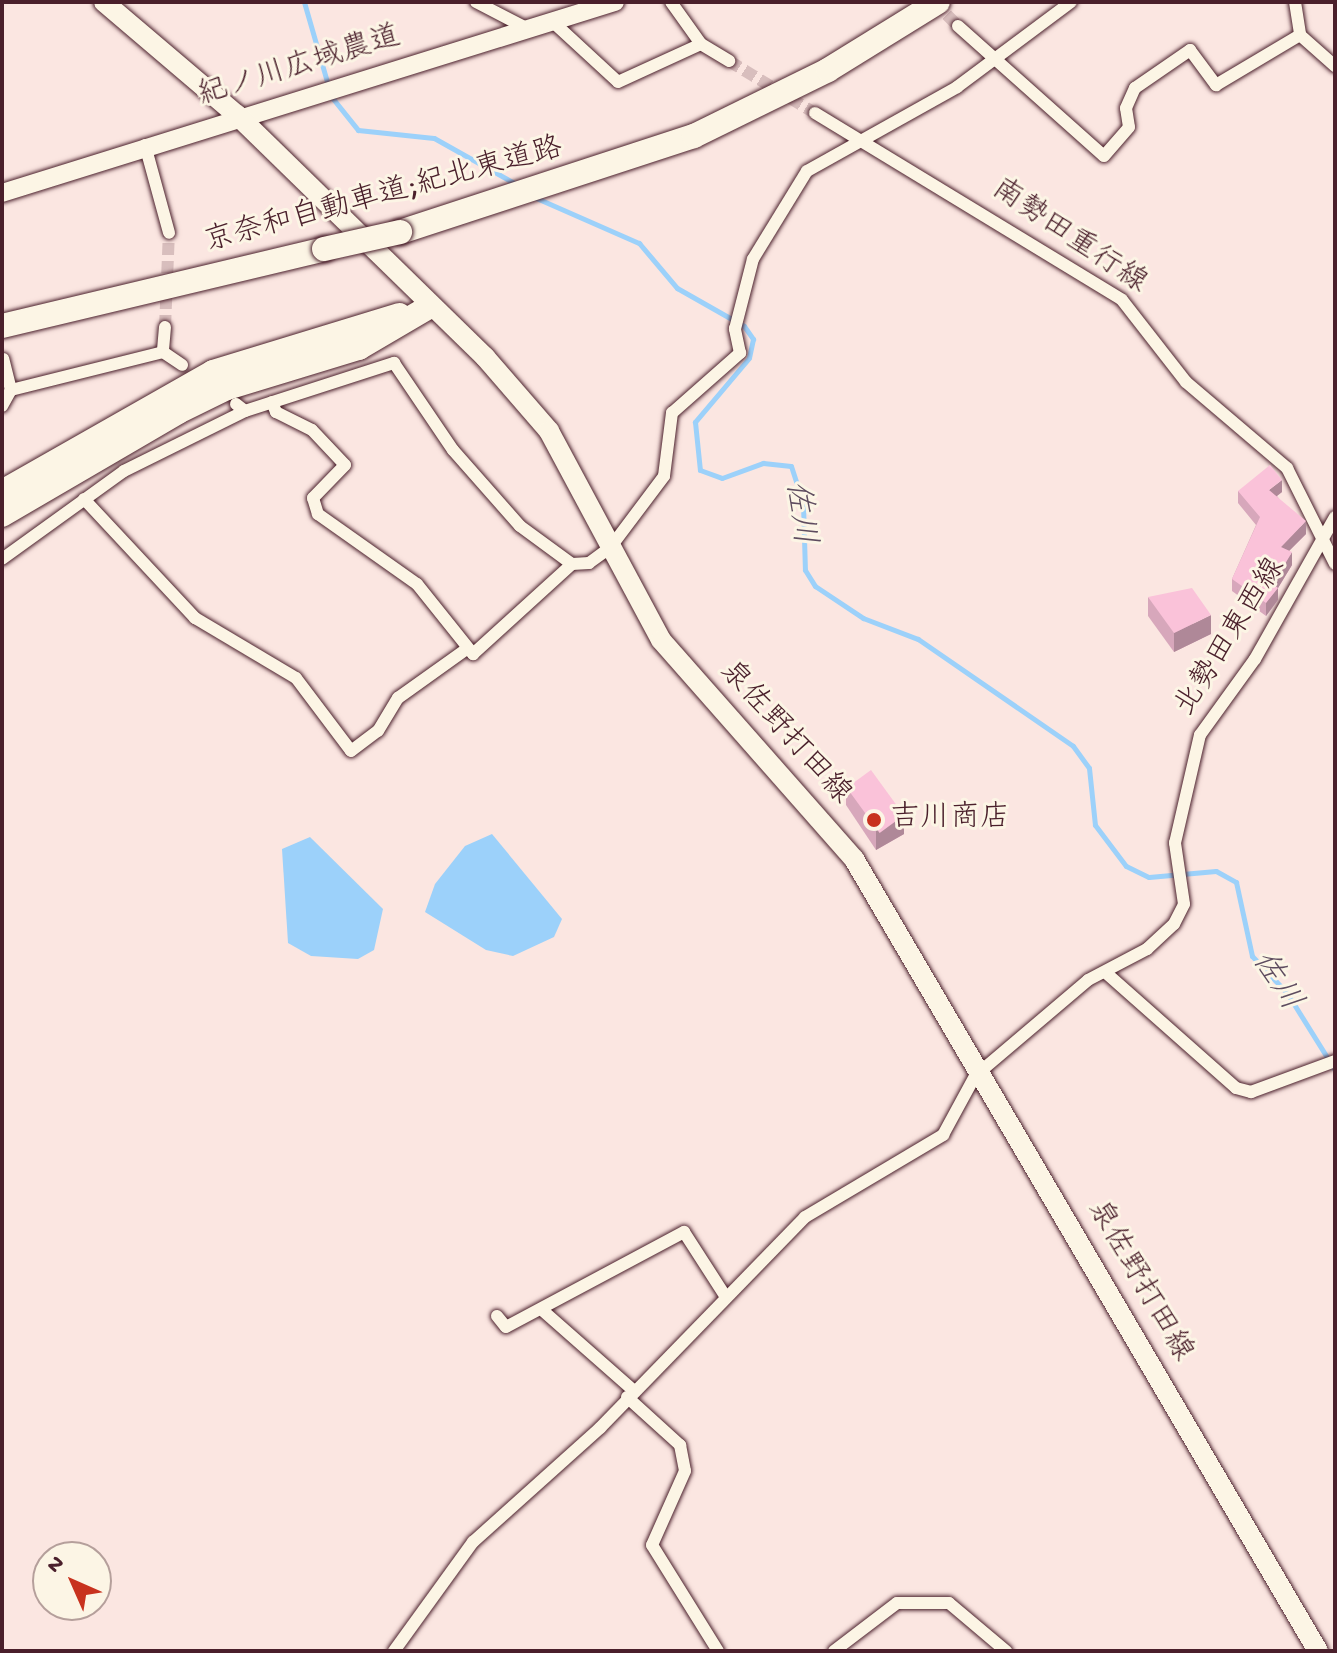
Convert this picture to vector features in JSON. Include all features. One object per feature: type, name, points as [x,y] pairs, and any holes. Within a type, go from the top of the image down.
[{"type":"highway","name":"京奈和自動車道;紀北東道路","points":[[2,326],[400,232],[569,182],[763,104],[938,2]]},
{"type":"highway","points":[[2,312],[282,260]]},
{"type":"highway","points":[[3,347],[115,300]]},
{"type":"highway","points":[[2,492],[213,372],[429,307]]},
{"type":"highway","points":[[2,515],[178,412],[227,388],[359,348],[429,307]]},
{"type":"main road","name":"泉佐野打田線","points":[[104,2],[237,115],[549,431],[661,640],[854,859],[1318,1651]]},
{"type":"street","points":[[476,2],[528,29]]},
{"type":"street","name":"紀ノ川広域農道","points":[[2,193],[237,115],[615,2]]},
{"type":"street","points":[[671,2],[701,44],[729,61]]},
{"type":"street","points":[[4,551],[84,499],[240,407],[272,402],[394,363],[453,450],[520,526],[572,564],[589,563],[610,548],[664,476],[672,413],[740,353],[735,329],[738,306],[753,259],[807,171],[993,60],[1071,2]]},
{"type":"street","points":[[1295,2],[1300,35],[1335,66]]},
{"type":"street","points":[[553,22],[618,82],[701,44]]},
{"type":"street","points":[[958,26],[1104,156],[1129,127],[1126,108],[1135,88],[1190,50],[1216,85],[1300,35]]},
{"type":"street","name":"南勢田重行線","points":[[815,113],[1122,300],[1186,382],[1287,468],[1325,536],[1335,564]]},
{"type":"street","points":[[145,145],[169,233]]},
{"type":"street","points":[[163,352],[165,327]]},
{"type":"street","points":[[2,406],[11,390],[3,347]]},
{"type":"street","points":[[11,390],[163,352],[182,365]]},
{"type":"street","points":[[272,402],[345,465],[313,498],[318,514],[417,584],[465,650]]},
{"type":"street","points":[[84,499],[195,618],[296,678],[351,751],[378,731],[398,698],[465,650],[483,647],[572,564]]},
{"type":"street","name":"北勢田東西線","points":[[980,1073],[1105,972],[1174,924],[1184,904],[1175,843],[1200,735],[1335,517]]},
{"type":"street","points":[[1105,972],[1236,1088],[1251,1092],[1318,1062],[1334,1060]]},
{"type":"street","points":[[394,1651],[473,1542],[630,1393],[724,1294],[805,1217],[943,1135],[980,1073]]},
{"type":"street","points":[[497,1316],[506,1327],[684,1232],[724,1294]]},
{"type":"street","points":[[541,1309],[680,1445],[685,1471],[652,1545],[718,1651]]},
{"type":"street","points":[[834,1651],[897,1603],[949,1603],[1006,1651]]},
{"type":"water","points":[[492,834],[562,919],[554,937],[513,956],[486,950],[425,912],[435,884],[465,846]]},
{"type":"water","points":[[310,837],[383,909],[374,950],[358,959],[311,956],[288,943],[282,849]]},
{"type":"building","points":[[1270,465],[1282,480],[1269,490],[1306,521],[1281,547],[1292,552],[1273,584],[1278,588],[1266,603],[1232,579],[1260,517],[1238,491]]},
{"type":"building","points":[[1192,588],[1211,615],[1174,633],[1148,597]]},
{"type":"building","points":[[871,770],[904,815],[880,833],[847,788]]},
{"type":"waterway","name":"佐川","points":[[304,2],[328,85]]},
{"type":"waterway","name":"佐川","points":[[330,95],[358,130],[434,138],[516,184]]},
{"type":"waterway","name":"佐川","points":[[534,197],[639,243],[677,288],[744,326],[753,339],[749,358],[695,422],[700,470],[722,478],[763,463],[791,466],[803,504],[805,570],[815,586],[863,618],[918,639],[1073,746],[1089,768],[1095,825],[1126,866],[1149,877],[1216,871],[1236,882],[1252,956],[1287,993],[1335,1070]]},
{"type":"tunnel","points":[[934,2],[958,26]]},
{"type":"tunnel","points":[[729,61],[815,113]]},
{"type":"tunnel","points":[[165,327],[169,233]]},
{"type":"place","name":"吉川商店","points":[[874,820]]}]
